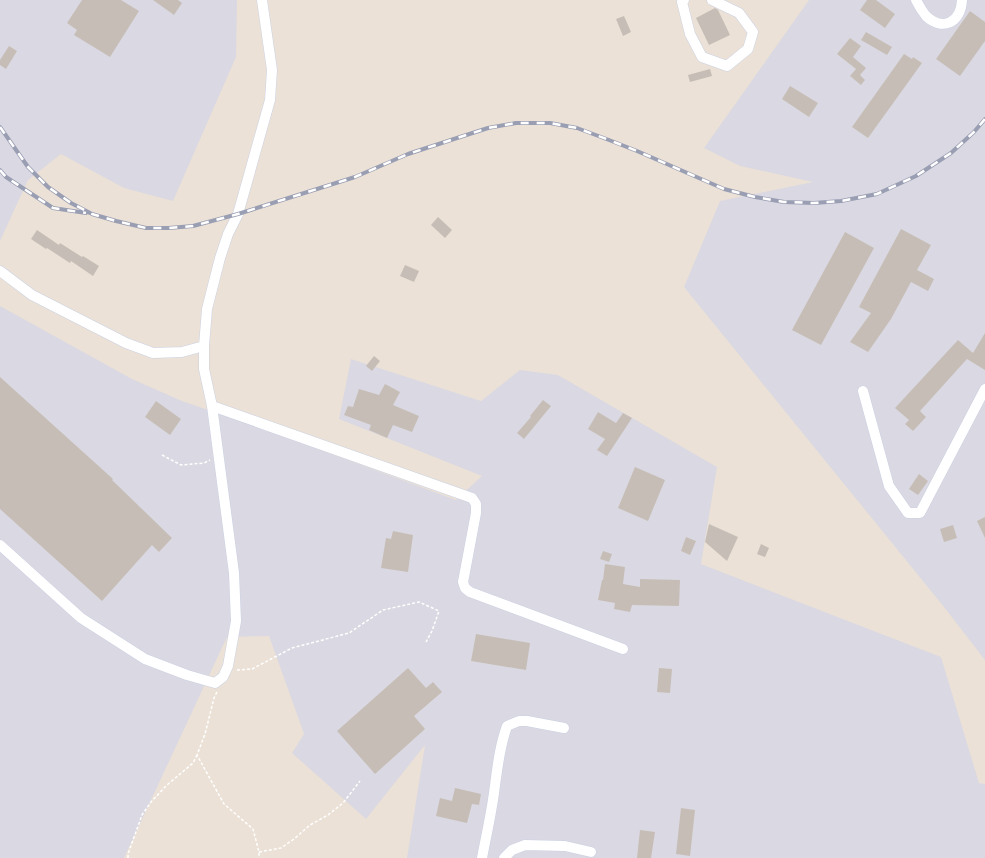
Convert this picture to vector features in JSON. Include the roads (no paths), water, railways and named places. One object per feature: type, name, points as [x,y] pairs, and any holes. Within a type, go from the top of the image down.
[{"type":"street","points":[[0,545],[81,618],[145,659],[187,675],[215,682],[223,677],[228,666],[236,621],[234,573],[212,406],[204,369],[204,346],[207,309],[220,258],[228,234],[238,214],[270,100],[272,70],[262,0]]},
{"type":"street","points":[[684,0],[682,2],[690,34],[702,57],[727,66],[748,49],[753,32],[739,12],[712,0]]},
{"type":"street","points":[[916,0],[921,10],[933,21],[941,24],[948,24],[958,15],[962,0]]},
{"type":"street","points":[[0,271],[32,294],[126,343],[153,353],[182,352],[204,346]]},
{"type":"street","points":[[863,391],[889,486],[908,513],[920,513],[985,389]]},
{"type":"street","points":[[212,406],[472,498],[476,504],[476,513],[463,582],[465,588],[470,592],[623,649]]},
{"type":"street","points":[[482,858],[494,794],[497,765],[508,726],[519,721],[564,728]]},
{"type":"street","points":[[504,858],[512,850],[525,845],[565,846],[591,852]]},
{"type":"railway","points":[[0,127],[28,167],[48,187],[71,203],[92,214],[116,221],[146,228],[169,228],[193,226],[238,214],[355,177],[408,154],[488,128],[516,123],[550,123],[577,128],[637,151],[724,189],[755,197],[784,202],[814,203],[841,201],[877,194],[916,176],[951,153],[974,132],[985,119]]},
{"type":"railway","points":[[0,170],[6,177],[53,208],[86,213]]}]
